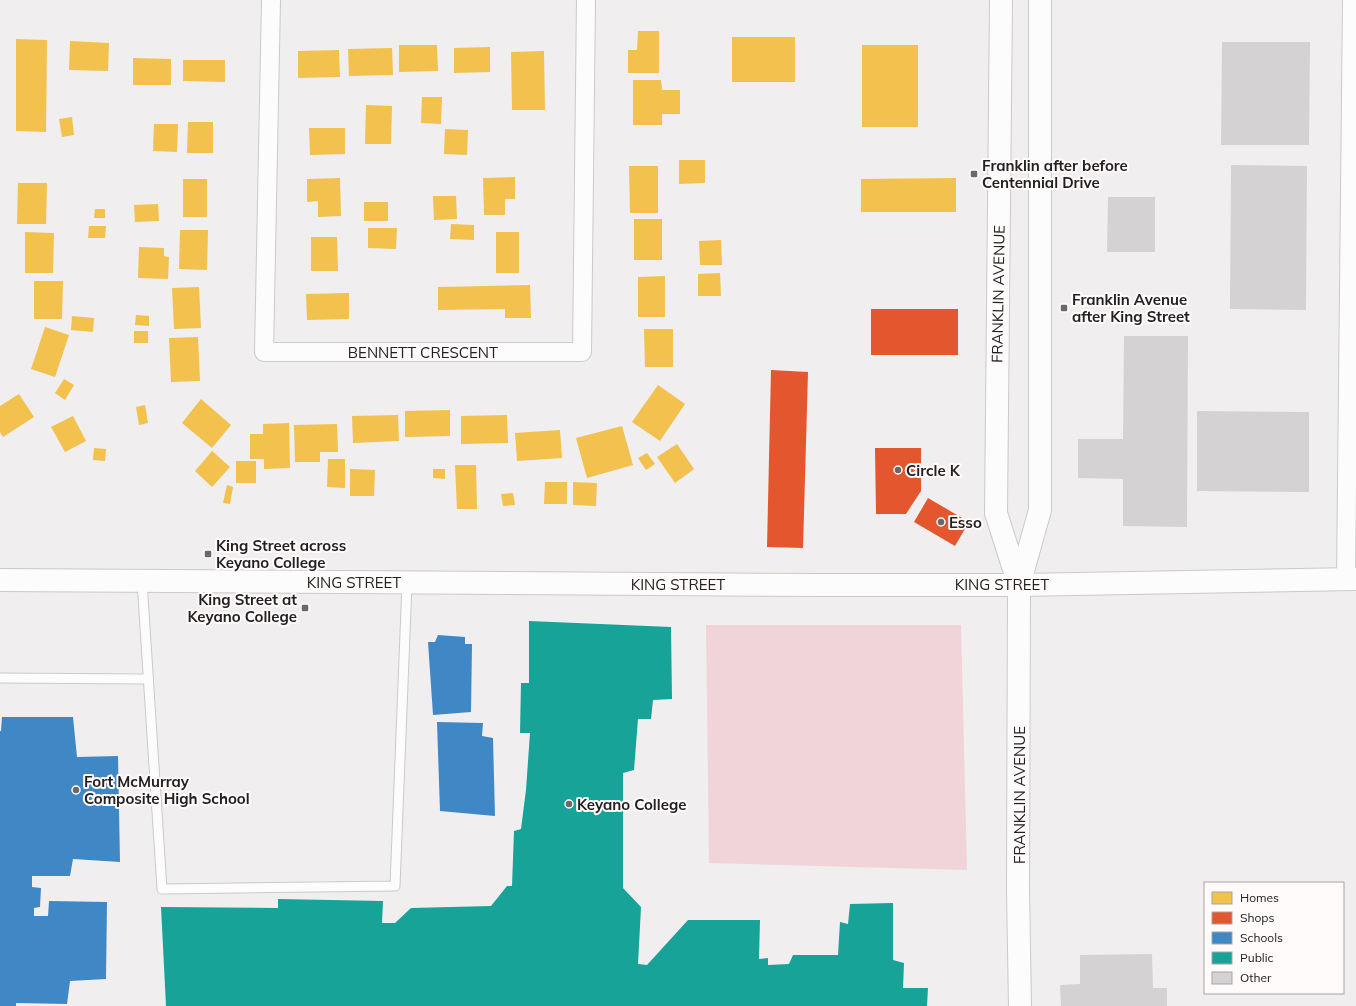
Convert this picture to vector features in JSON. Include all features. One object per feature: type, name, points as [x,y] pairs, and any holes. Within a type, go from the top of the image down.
[{"type":"main road","name":"FRANKLIN AVENUE","points":[[1001,0],[996,513],[1019,585]]},
{"type":"main road","name":"FRANKLIN AVENUE","points":[[1020,1006],[1018,890],[1019,585],[1040,510],[1040,0]]},
{"type":"main road","name":"KING STREET","points":[[0,580],[1019,585],[1351,579]]},
{"type":"street","name":"BENNETT CRESCENT","points":[[270,0],[264,352],[582,352],[586,0]]},
{"type":"street","points":[[1351,579],[1352,0]]},
{"type":"lane","points":[[142,581],[162,889],[395,886],[407,582]]},
{"type":"lane","points":[[0,678],[148,678]]},
{"type":"shaded area","points":[[706,625],[961,625],[967,870],[709,863]]},
{"type":"building: Homes","points":[[638,31],[659,31],[659,73],[628,73],[628,50],[637,50]]},
{"type":"building: Homes","points":[[732,37],[795,37],[795,82],[732,82]]},
{"type":"building: Homes","points":[[16,39],[47,40],[46,132],[16,131]]},
{"type":"building: Homes","points":[[70,41],[109,43],[108,71],[69,70]]},
{"type":"building: Homes","points":[[399,45],[437,45],[438,71],[399,72]]},
{"type":"building: Homes","points":[[862,45],[918,45],[918,127],[862,127]]},
{"type":"building: Homes","points":[[490,47],[490,72],[454,73],[454,48]]},
{"type":"building: Homes","points":[[392,48],[393,75],[349,76],[348,49]]},
{"type":"building: Homes","points":[[339,50],[340,77],[298,78],[298,51]]},
{"type":"building: Homes","points":[[544,51],[545,110],[512,110],[511,52]]},
{"type":"building: Homes","points":[[133,58],[171,59],[171,85],[133,85]]},
{"type":"building: Homes","points":[[183,60],[225,60],[225,82],[183,81]]},
{"type":"building: Homes","points":[[633,80],[661,80],[662,90],[680,90],[680,114],[662,114],[662,125],[633,125]]},
{"type":"building: Homes","points":[[422,97],[442,97],[441,124],[421,123]]},
{"type":"building: Homes","points":[[366,105],[392,106],[391,144],[365,144]]},
{"type":"building: Homes","points":[[72,117],[74,135],[62,137],[59,119]]},
{"type":"building: Homes","points":[[188,122],[213,122],[213,153],[187,153]]},
{"type":"building: Homes","points":[[154,124],[178,124],[177,152],[153,151]]},
{"type":"building: Homes","points":[[309,128],[345,128],[345,154],[310,155]]},
{"type":"building: Homes","points":[[445,129],[468,130],[467,155],[444,154]]},
{"type":"building: Homes","points":[[679,160],[705,160],[705,183],[679,184]]},
{"type":"building: Homes","points":[[629,166],[658,166],[658,213],[630,213]]},
{"type":"building: Homes","points":[[515,177],[515,199],[505,199],[505,215],[484,215],[483,178]]},
{"type":"building: Homes","points":[[340,178],[341,216],[318,217],[318,201],[307,202],[307,179]]},
{"type":"building: Homes","points":[[956,178],[956,212],[861,212],[861,179]]},
{"type":"building: Homes","points":[[183,179],[207,179],[207,217],[183,217]]},
{"type":"building: Homes","points":[[18,183],[47,183],[46,224],[17,224]]},
{"type":"building: Homes","points":[[433,196],[456,196],[457,219],[434,220]]},
{"type":"building: Homes","points":[[364,202],[388,202],[388,221],[364,221]]},
{"type":"building: Homes","points":[[158,204],[159,221],[135,222],[134,205]]},
{"type":"building: Homes","points":[[95,209],[105,209],[105,218],[94,218]]},
{"type":"building: Homes","points":[[634,219],[662,219],[662,260],[634,260]]},
{"type":"building: Homes","points":[[451,224],[474,225],[474,240],[450,239]]},
{"type":"building: Homes","points":[[89,226],[106,226],[105,238],[88,238]]},
{"type":"building: Homes","points":[[368,228],[397,228],[396,249],[368,248]]},
{"type":"building: Homes","points":[[180,230],[208,230],[207,270],[179,269]]},
{"type":"building: Homes","points":[[25,232],[54,233],[53,273],[25,273]]},
{"type":"building: Homes","points":[[496,232],[519,232],[519,273],[496,273]]},
{"type":"building: Homes","points":[[311,237],[337,237],[338,271],[311,271]]},
{"type":"building: Homes","points":[[721,240],[722,265],[700,265],[699,241]]},
{"type":"building: Homes","points":[[139,247],[164,248],[164,256],[169,257],[168,279],[138,278]]},
{"type":"building: Homes","points":[[720,273],[721,296],[698,296],[698,274]]},
{"type":"building: Homes","points":[[665,276],[665,317],[638,317],[638,277]]},
{"type":"building: Homes","points":[[34,281],[63,281],[62,319],[34,319]]},
{"type":"building: Homes","points":[[530,285],[531,318],[505,318],[505,309],[438,310],[438,287]]},
{"type":"building: Homes","points":[[199,287],[201,328],[174,329],[172,288]]},
{"type":"building: Homes","points":[[349,293],[349,319],[307,320],[306,294]]},
{"type":"building: Homes","points":[[136,315],[149,316],[149,326],[135,325]]},
{"type":"building: Homes","points":[[72,316],[94,318],[93,332],[71,330]]},
{"type":"building: Homes","points":[[45,327],[69,335],[55,377],[31,369]]},
{"type":"building: Homes","points":[[644,329],[673,329],[673,367],[645,367]]},
{"type":"building: Homes","points":[[134,331],[148,331],[148,343],[134,343]]},
{"type":"building: Homes","points":[[198,337],[200,381],[171,382],[169,338]]},
{"type":"building: Homes","points":[[64,379],[74,385],[65,400],[55,393]]},
{"type":"building: Homes","points":[[658,385],[685,404],[660,441],[632,422]]},
{"type":"building: Homes","points":[[19,394],[34,417],[3,437],[0,432],[0,406]]},
{"type":"building: Homes","points":[[201,399],[231,425],[212,448],[182,423]]},
{"type":"building: Homes","points":[[145,405],[148,423],[139,425],[136,407]]},
{"type":"building: Homes","points":[[450,410],[450,436],[405,437],[405,411]]},
{"type":"building: Homes","points":[[398,415],[399,441],[353,443],[352,416]]},
{"type":"building: Homes","points":[[507,415],[508,443],[461,444],[461,416]]},
{"type":"building: Homes","points":[[73,416],[86,441],[65,452],[51,427]]},
{"type":"building: Homes","points":[[289,423],[290,468],[264,469],[264,459],[250,459],[250,434],[263,434],[263,424]]},
{"type":"building: Homes","points":[[337,424],[338,452],[320,452],[320,462],[295,462],[294,425]]},
{"type":"building: Homes","points":[[622,426],[633,465],[587,478],[576,438]]},
{"type":"building: Homes","points":[[560,430],[562,458],[517,461],[515,433]]},
{"type":"building: Homes","points":[[677,444],[694,469],[675,483],[657,457]]},
{"type":"building: Homes","points":[[94,448],[106,449],[105,461],[93,460]]},
{"type":"building: Homes","points":[[212,451],[230,467],[212,487],[195,471]]},
{"type":"building: Homes","points":[[647,453],[655,464],[646,470],[638,458]]},
{"type":"building: Homes","points":[[328,459],[345,459],[345,488],[327,487]]},
{"type":"building: Homes","points":[[236,461],[256,461],[256,483],[236,483]]},
{"type":"building: Homes","points":[[455,465],[476,465],[477,509],[457,509]]},
{"type":"building: Homes","points":[[350,469],[375,470],[374,496],[350,496]]},
{"type":"building: Homes","points":[[433,469],[445,469],[445,479],[433,478]]},
{"type":"building: Homes","points":[[545,482],[567,482],[567,504],[544,504]]},
{"type":"building: Homes","points":[[573,482],[597,483],[596,506],[573,505]]},
{"type":"building: Homes","points":[[227,485],[233,487],[230,504],[223,503]]},
{"type":"building: Homes","points":[[513,493],[515,505],[503,506],[501,494]]},
{"type":"building: Shops","points":[[871,309],[958,309],[958,355],[871,355]]},
{"type":"building: Shops","points":[[771,370],[808,372],[803,548],[767,547]]},
{"type":"building: Shops","name":"Circle K","points":[[875,448],[921,448],[921,491],[906,514],[876,514]]},
{"type":"building: Shops","name":"Esso","points":[[928,498],[969,522],[955,546],[914,522]]},
{"type":"building: Schools","points":[[438,635],[465,637],[465,644],[472,644],[471,712],[433,715],[428,642],[435,642]]},
{"type":"building: Schools","points":[[2,717],[73,717],[77,757],[118,756],[120,862],[73,859],[70,876],[32,876],[32,887],[41,888],[40,907],[34,908],[34,916],[48,916],[49,901],[107,902],[106,979],[70,981],[67,1004],[16,1003],[16,1006],[0,1006],[0,731]]},
{"type":"building: Schools","points":[[437,722],[483,723],[482,736],[493,738],[495,816],[440,811]]},
{"type":"building: Public","points":[[529,621],[671,627],[672,699],[653,700],[651,719],[638,719],[634,770],[623,773],[623,888],[641,907],[638,964],[647,965],[688,920],[760,920],[759,959],[768,958],[768,965],[789,964],[793,955],[838,955],[840,922],[848,924],[850,904],[893,903],[893,960],[904,963],[903,988],[928,988],[927,1006],[166,1006],[161,907],[278,908],[278,899],[383,901],[382,923],[395,923],[411,908],[491,906],[507,886],[512,886],[514,831],[521,829],[526,790],[530,733],[520,733],[521,683],[529,683]]},
{"type":"building: Other","points":[[1222,42],[1310,42],[1309,145],[1221,145]]},
{"type":"building: Other","points":[[1231,165],[1307,166],[1306,310],[1230,309]]},
{"type":"building: Other","points":[[1108,197],[1155,197],[1155,252],[1107,252]]},
{"type":"building: Other","points":[[1124,336],[1188,336],[1187,527],[1123,526],[1123,479],[1078,478],[1078,439],[1123,439]]},
{"type":"building: Other","points":[[1197,411],[1309,412],[1309,492],[1197,491]]},
{"type":"building: Other","points":[[1152,954],[1153,988],[1167,988],[1167,1006],[1061,1006],[1060,985],[1080,984],[1080,955]]},
{"type":"place","name":"Franklin after before Centennial Drive","points":[[974,174]]},
{"type":"place","name":"Franklin Avenue after King Street","points":[[1064,308]]},
{"type":"place","name":"Circle K","points":[[898,470]]},
{"type":"place","name":"Esso","points":[[941,522]]},
{"type":"place","name":"King Street across Keyano College","points":[[208,554]]},
{"type":"place","name":"King Street at Keyano College","points":[[305,608]]},
{"type":"place","name":"Fort McMurray Composite High School","points":[[76,790]]},
{"type":"place","name":"Keyano College","points":[[569,804]]}]
